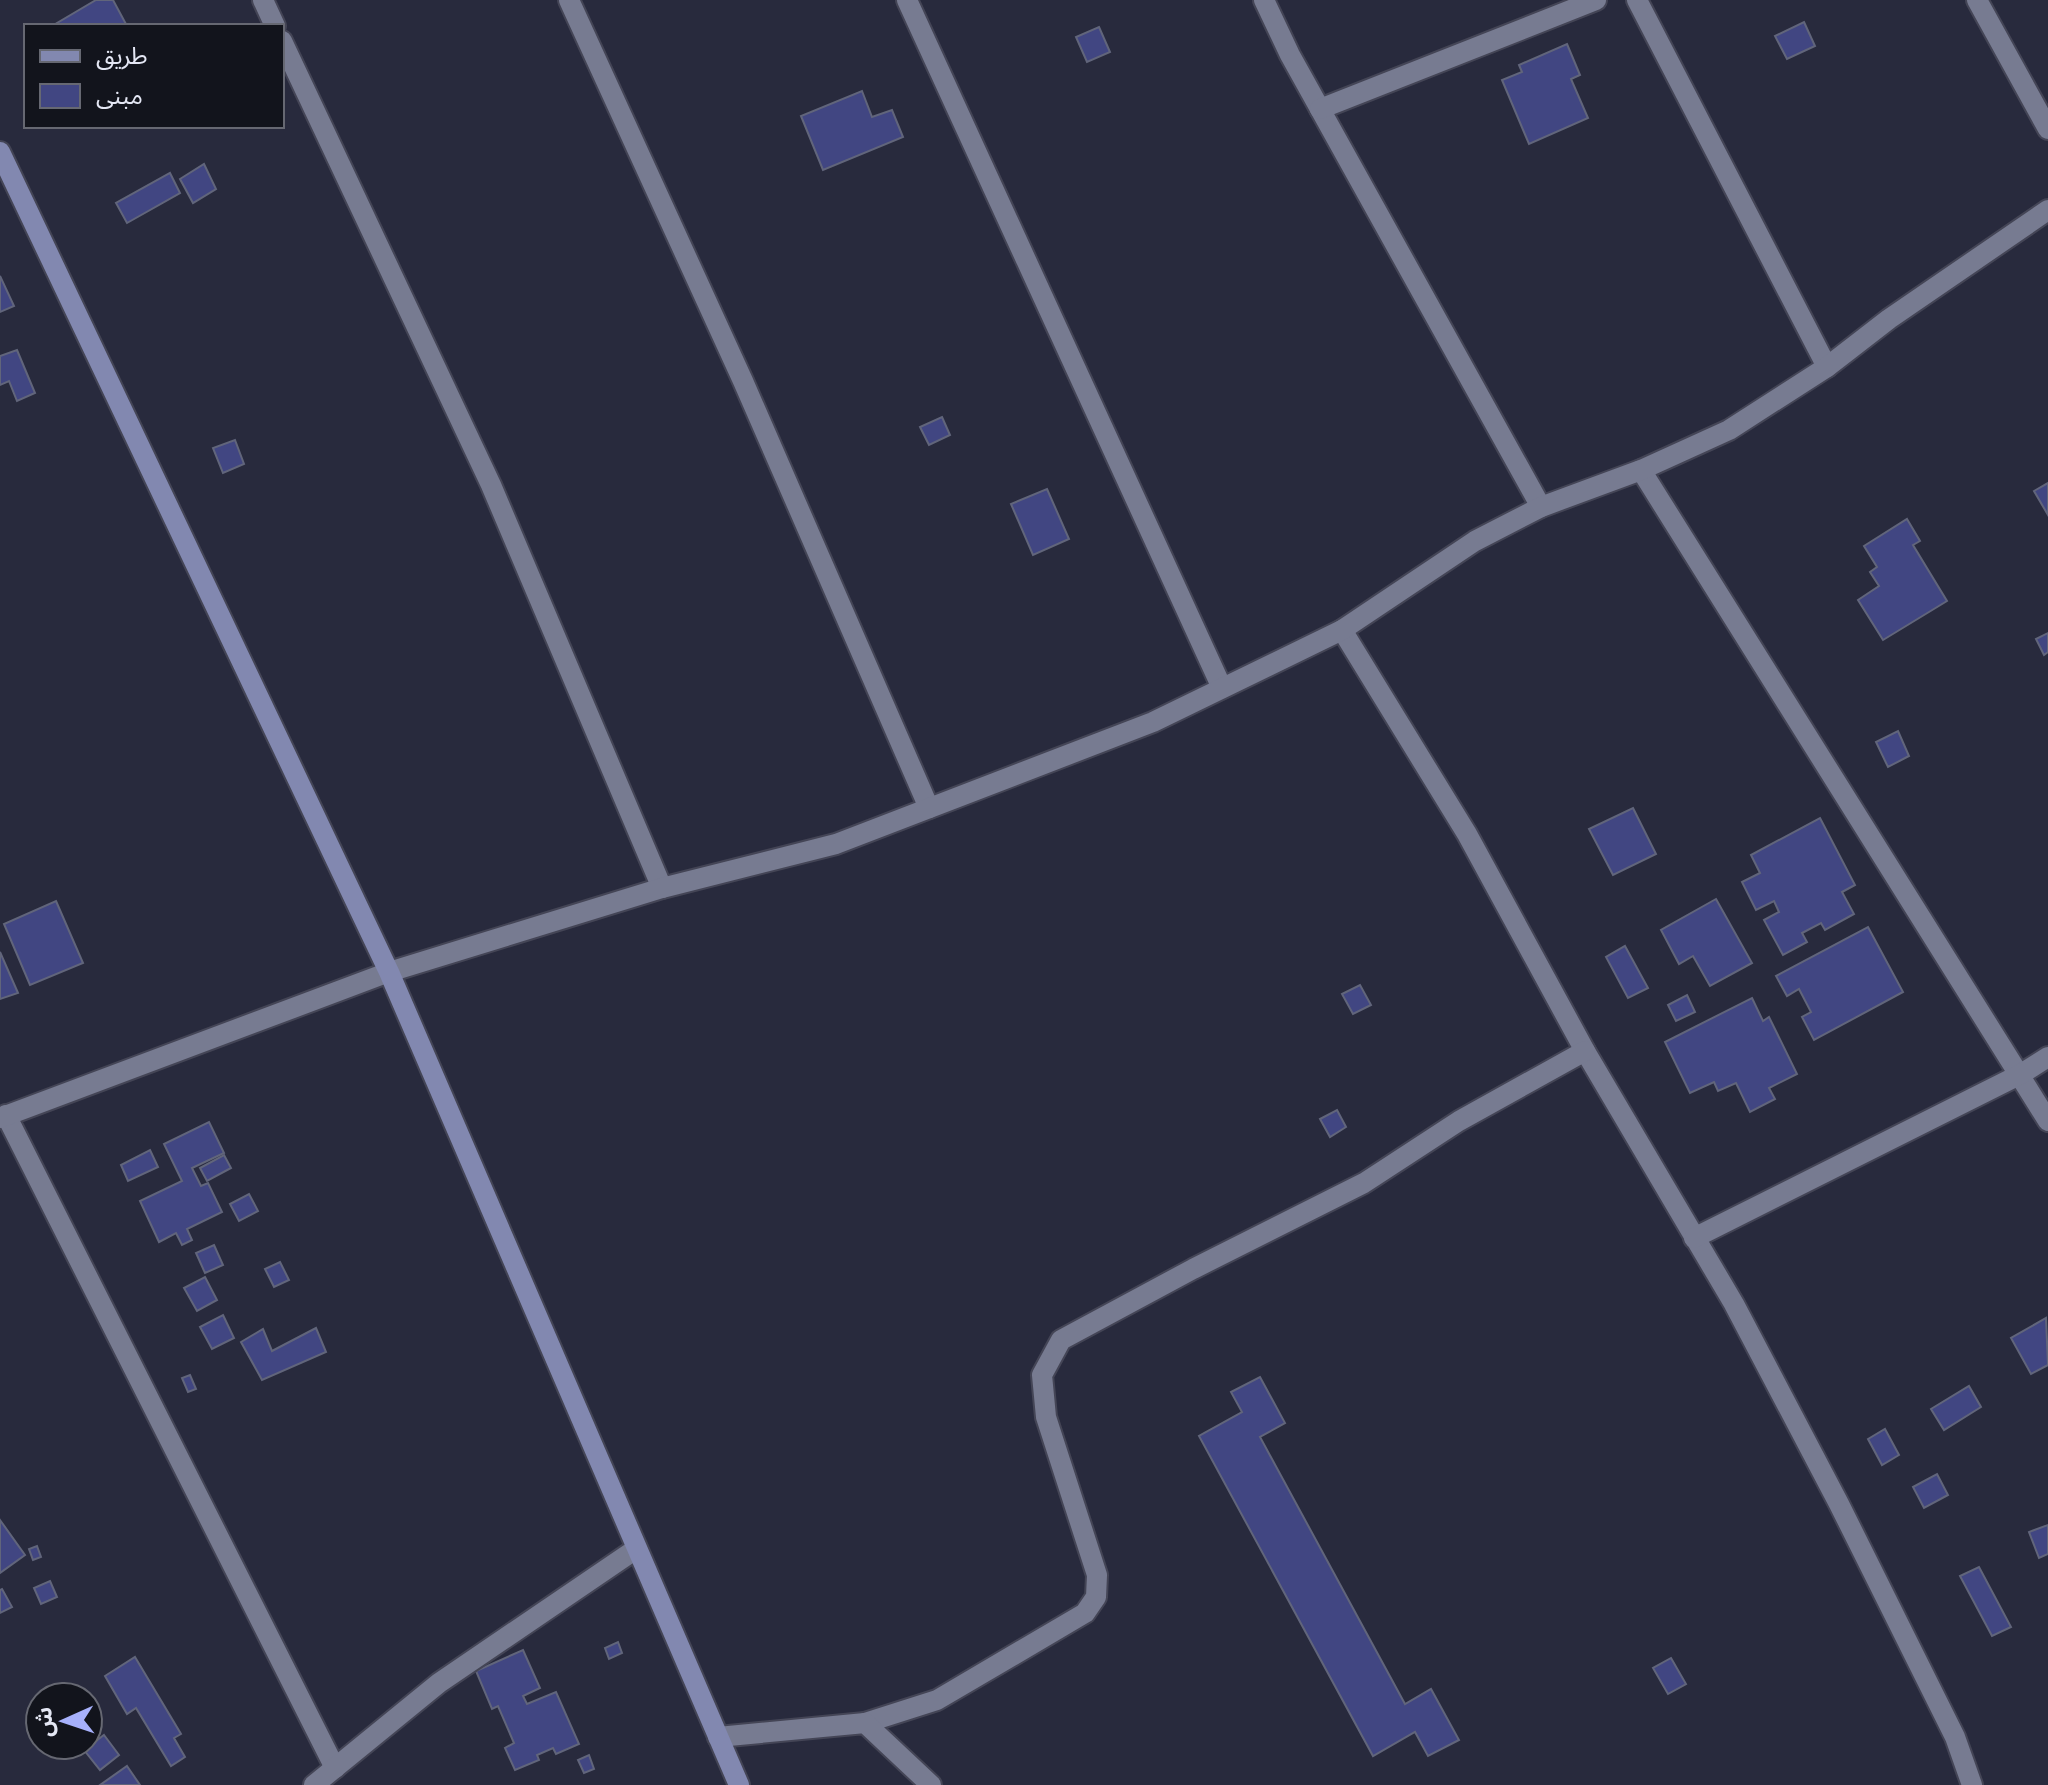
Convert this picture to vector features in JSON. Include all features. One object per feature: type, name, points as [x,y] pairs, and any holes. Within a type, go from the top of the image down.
[{"type":"street","points":[[263,0],[274,24]]},
{"type":"street","points":[[569,0],[743,381],[929,808]]},
{"type":"street","points":[[907,0],[1222,688]]},
{"type":"street","points":[[1264,0],[1320,109],[1541,507]]},
{"type":"street","points":[[1320,109],[1596,0]]},
{"type":"street","points":[[1637,0],[1827,367]]},
{"type":"street","points":[[1977,0],[2048,129]]},
{"type":"street","points":[[284,45],[491,485],[662,888]]},
{"type":"street","points":[[0,152],[389,972],[739,1785]]},
{"type":"street","points":[[335,1768],[3,1117],[389,972],[662,888],[836,844],[1153,722],[1342,630],[1475,541],[1541,507],[1641,470],[1729,430],[1827,367],[1902,310],[2048,210]]},
{"type":"street","points":[[1641,470],[2048,1121]]},
{"type":"street","points":[[1342,630],[1467,834],[1585,1051],[1734,1304],[1839,1504],[1955,1737],[1972,1785]]},
{"type":"street","points":[[718,1737],[865,1723],[937,1700],[1085,1613],[1096,1597],[1097,1575],[1046,1417],[1042,1375],[1061,1340],[1364,1183],[1459,1121],[1585,1051]]},
{"type":"street","points":[[1694,1238],[2021,1074],[2048,1057]]},
{"type":"street","points":[[314,1785],[439,1683],[636,1549]]},
{"type":"street","points":[[865,1723],[931,1785]]},
{"type":"building","points":[[96,0],[113,0],[126,24],[55,24]]},
{"type":"building","points":[[1804,22],[1815,46],[1787,59],[1775,36]]},
{"type":"building","points":[[1099,27],[1110,52],[1087,62],[1076,37]]},
{"type":"building","points":[[1567,44],[1580,75],[1571,79],[1588,118],[1529,144],[1502,80],[1522,72],[1519,65]]},
{"type":"building","points":[[862,91],[872,117],[892,110],[903,137],[823,170],[801,116]]},
{"type":"building","points":[[204,164],[216,189],[193,203],[180,179]]},
{"type":"building","points":[[170,173],[180,193],[127,223],[116,203]]},
{"type":"building","points":[[0,276],[14,306],[0,312]]},
{"type":"building","points":[[17,350],[35,393],[17,401],[9,381],[0,385],[0,356]]},
{"type":"building","points":[[942,417],[950,435],[929,445],[920,427]]},
{"type":"building","points":[[235,440],[244,464],[223,473],[213,448]]},
{"type":"building","points":[[2048,483],[2048,515],[2034,491]]},
{"type":"building","points":[[1047,489],[1069,539],[1033,555],[1011,504]]},
{"type":"building","points":[[1907,519],[1920,541],[1913,545],[1947,601],[1883,640],[1858,600],[1879,586],[1870,572],[1877,567],[1864,546]]},
{"type":"building","points":[[2048,633],[2048,652],[2044,655],[2036,639]]},
{"type":"building","points":[[1898,731],[1909,756],[1888,767],[1876,742]]},
{"type":"building","points":[[1633,808],[1656,854],[1613,875],[1589,829]]},
{"type":"building","points":[[1820,818],[1855,885],[1842,892],[1854,914],[1825,930],[1821,923],[1802,933],[1807,942],[1783,955],[1764,920],[1779,912],[1774,901],[1756,910],[1742,882],[1760,873],[1751,855]]},
{"type":"building","points":[[1716,899],[1752,963],[1710,986],[1693,956],[1679,964],[1661,930]]},
{"type":"building","points":[[56,901],[83,963],[30,985],[4,924]]},
{"type":"building","points":[[1868,927],[1903,992],[1814,1040],[1802,1017],[1811,1012],[1799,989],[1787,996],[1776,976]]},
{"type":"building","points":[[1625,946],[1648,988],[1628,998],[1606,957]]},
{"type":"building","points":[[0,952],[18,993],[0,999]]},
{"type":"building","points":[[1360,985],[1371,1005],[1353,1014],[1342,994]]},
{"type":"building","points":[[1687,995],[1695,1012],[1676,1021],[1668,1005]]},
{"type":"building","points":[[1752,998],[1763,1021],[1769,1017],[1797,1074],[1769,1088],[1775,1099],[1750,1112],[1736,1083],[1718,1091],[1714,1082],[1690,1093],[1665,1042]]},
{"type":"building","points":[[1337,1110],[1346,1127],[1330,1137],[1320,1119]]},
{"type":"building","points":[[209,1122],[224,1153],[192,1168],[201,1186],[208,1183],[222,1212],[187,1229],[192,1240],[182,1245],[176,1233],[159,1242],[140,1201],[182,1181],[164,1144]]},
{"type":"building","points":[[150,1150],[158,1167],[128,1181],[121,1165]]},
{"type":"building","points":[[224,1155],[231,1168],[207,1181],[200,1168]]},
{"type":"building","points":[[249,1194],[258,1211],[239,1221],[230,1204]]},
{"type":"building","points":[[214,1245],[223,1265],[205,1273],[196,1253]]},
{"type":"building","points":[[280,1262],[289,1280],[274,1287],[265,1269]]},
{"type":"building","points":[[205,1277],[217,1300],[197,1311],[184,1288]]},
{"type":"building","points":[[223,1315],[234,1338],[212,1349],[200,1327]]},
{"type":"building","points":[[2046,1318],[2048,1365],[2031,1374],[2011,1338]]},
{"type":"building","points":[[316,1328],[326,1352],[262,1380],[241,1342],[263,1329],[272,1351]]},
{"type":"building","points":[[190,1375],[196,1389],[188,1392],[182,1378]]},
{"type":"building","points":[[1260,1377],[1285,1423],[1260,1437],[1405,1704],[1431,1689],[1459,1740],[1428,1756],[1415,1732],[1373,1756],[1199,1436],[1242,1412],[1231,1392]]},
{"type":"building","points":[[1969,1386],[1981,1407],[1944,1430],[1931,1409]]},
{"type":"building","points":[[1885,1429],[1899,1455],[1882,1465],[1868,1439]]},
{"type":"building","points":[[1937,1474],[1948,1495],[1924,1508],[1913,1487]]},
{"type":"building","points":[[0,1520],[25,1555],[0,1573]]},
{"type":"building","points":[[2048,1525],[2048,1554],[2039,1558],[2029,1532]]},
{"type":"building","points":[[37,1546],[41,1557],[33,1560],[29,1549]]},
{"type":"building","points":[[1979,1567],[2011,1627],[1992,1636],[1960,1576]]},
{"type":"building","points":[[50,1581],[57,1597],[41,1604],[34,1588]]},
{"type":"building","points":[[0,1590],[12,1607],[0,1613]]},
{"type":"building","points":[[618,1642],[622,1653],[609,1659],[605,1648]]},
{"type":"building","points":[[523,1650],[540,1688],[523,1696],[527,1704],[556,1692],[579,1744],[556,1754],[553,1748],[537,1755],[539,1760],[515,1770],[505,1748],[514,1743],[498,1706],[492,1709],[476,1671]]},
{"type":"building","points":[[135,1657],[181,1734],[174,1738],[185,1757],[171,1766],[136,1708],[127,1714],[105,1676]]},
{"type":"building","points":[[1671,1658],[1686,1684],[1668,1694],[1653,1668]]},
{"type":"building","points":[[104,1735],[119,1755],[100,1770],[93,1761],[104,1761]]},
{"type":"building","points":[[589,1755],[594,1769],[584,1773],[578,1760]]},
{"type":"building","points":[[127,1766],[140,1785],[100,1785]]}]
